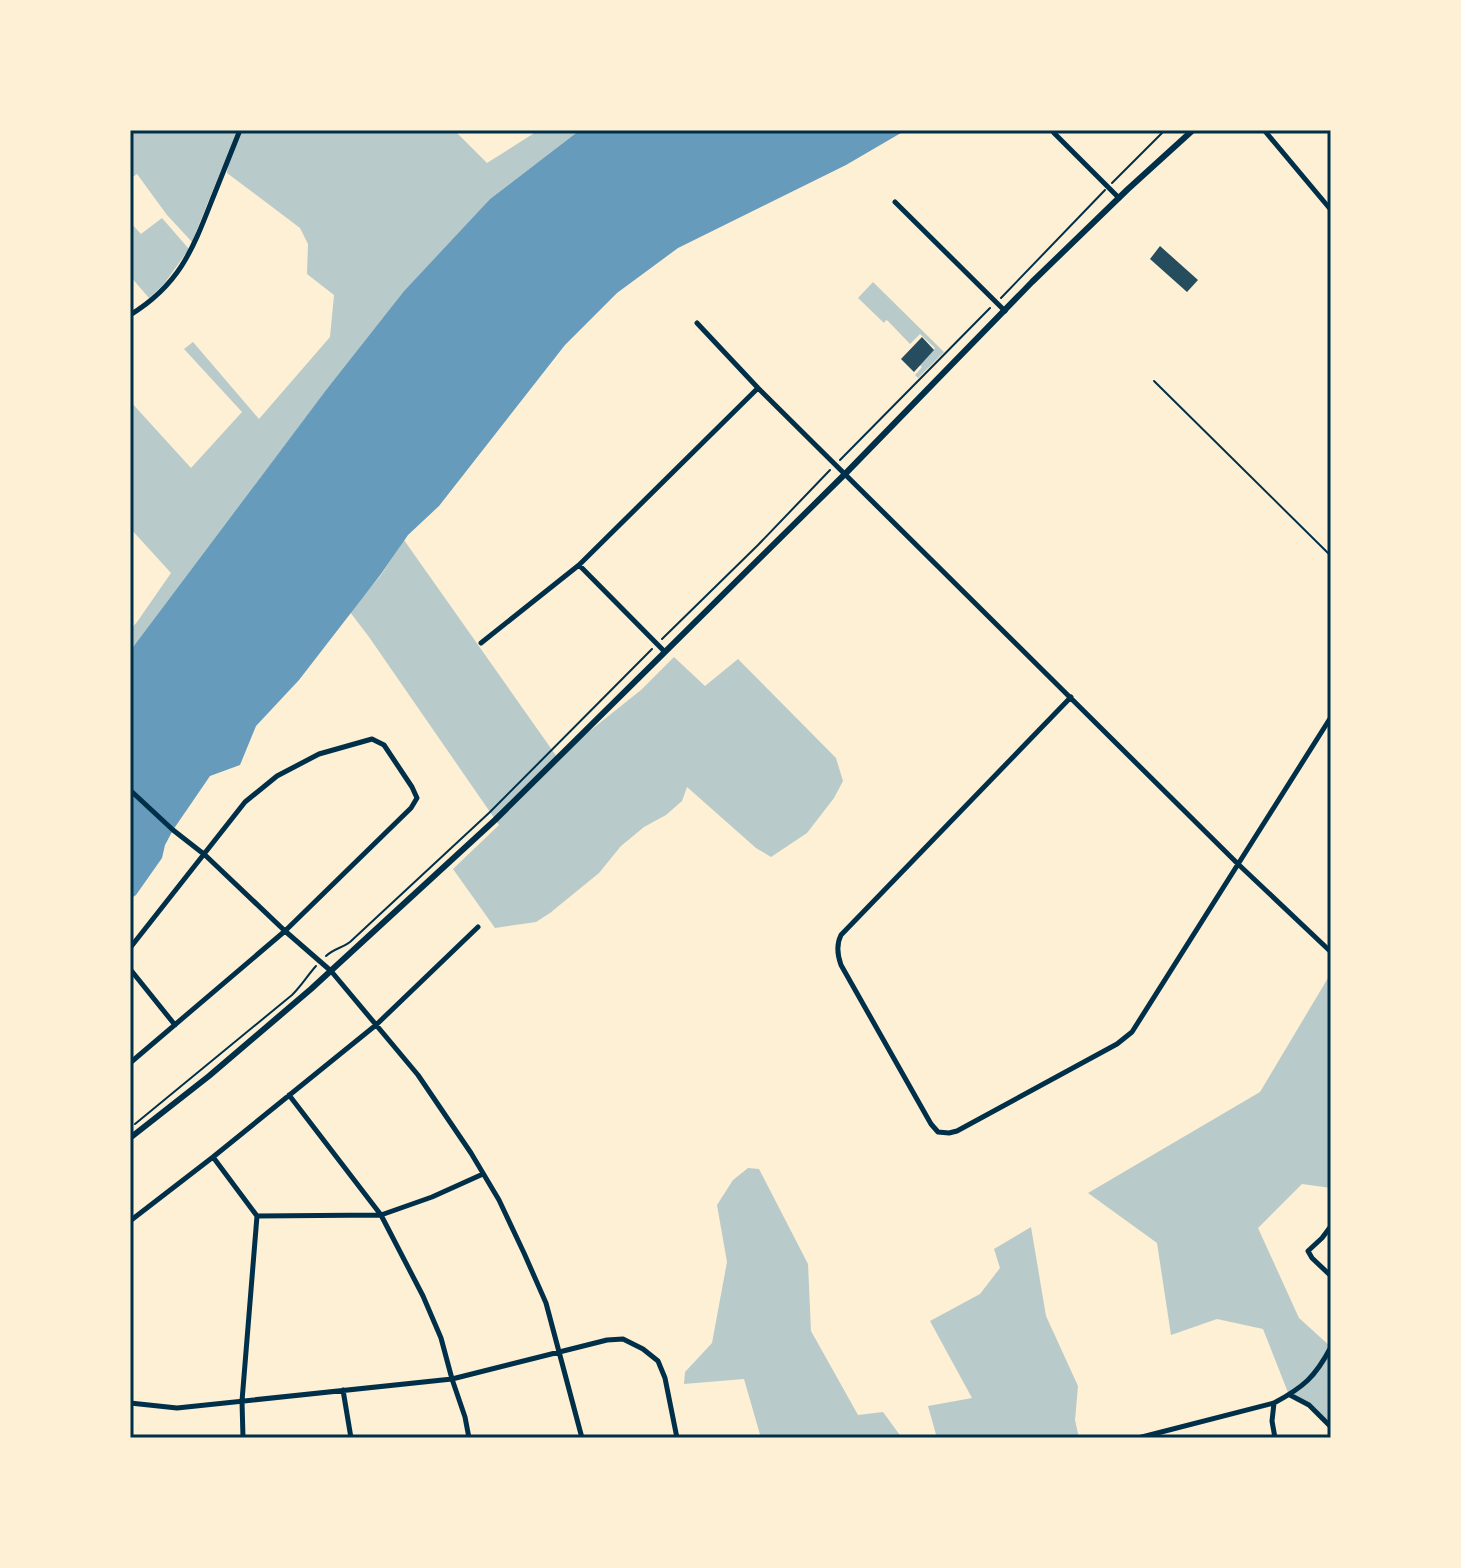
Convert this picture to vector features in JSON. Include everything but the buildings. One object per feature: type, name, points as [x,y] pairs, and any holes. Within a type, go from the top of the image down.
[{"type":"street","points":[[130,315],[153,299],[183,266],[194,247],[240,130]]},
{"type":"street","points":[[130,1138],[209,1076],[331,971],[495,820],[1119,198],[1193,130]]},
{"type":"street","points":[[1264,130],[1331,210]]},
{"type":"street","points":[[1054,133],[1119,198]]},
{"type":"street","points":[[895,202],[1005,311]]},
{"type":"street","points":[[697,323],[758,388],[1238,864],[1331,952]]},
{"type":"street","points":[[481,643],[579,565],[758,388]]},
{"type":"street","points":[[579,565],[664,651]]},
{"type":"street","points":[[1071,697],[838,940],[841,965],[938,1132],[957,1131],[1117,1044],[1132,1032],[1331,717]]},
{"type":"street","points":[[130,948],[245,802],[277,776],[319,754],[372,739],[384,745],[417,798],[411,808],[285,931],[130,1063]]},
{"type":"street","points":[[130,790],[331,971],[418,1075],[499,1200],[546,1303],[582,1438]]},
{"type":"street","points":[[130,1221],[376,1025],[478,927]]},
{"type":"street","points":[[130,969],[175,1025]]},
{"type":"street","points":[[289,1095],[381,1215],[441,1338],[469,1438]]},
{"type":"street","points":[[213,1157],[257,1216],[242,1401],[243,1438]]},
{"type":"street","points":[[257,1216],[381,1215],[483,1174]]},
{"type":"street","points":[[1331,1226],[1308,1251],[1331,1276]]},
{"type":"street","points":[[130,1403],[177,1408],[452,1379],[607,1340],[623,1339],[658,1361],[665,1378],[677,1438]]},
{"type":"street","points":[[1138,1438],[1274,1403],[1315,1375],[1331,1347]]},
{"type":"street","points":[[343,1390],[351,1438]]},
{"type":"street","points":[[1289,1395],[1309,1405],[1331,1427]]},
{"type":"street","points":[[1274,1403],[1272,1421],[1275,1438]]},
{"type":"lane","points":[[1154,381],[1331,556]]},
{"type":"shaded area","points":[[130,130],[454,130],[487,163],[539,130],[580,130],[490,199],[404,291],[130,651],[130,630],[171,573],[130,528],[130,401],[191,468],[242,412],[184,349],[193,342],[259,419],[330,337],[334,295],[307,274],[308,244],[300,228],[227,173],[228,161],[221,170],[192,242],[167,215],[137,174],[130,179]]},
{"type":"shaded area","points":[[162,218],[189,249],[164,284],[149,298],[130,276],[130,222],[141,234]]},
{"type":"shaded area","points":[[873,282],[944,352],[918,378],[915,375],[922,367],[920,365],[935,348],[920,334],[910,344],[888,321],[884,323],[858,298]]},
{"type":"shaded area","points":[[404,540],[557,757],[641,690],[674,657],[705,686],[738,659],[836,758],[843,781],[834,798],[807,833],[771,857],[756,848],[687,787],[682,801],[621,846],[599,873],[550,913],[536,922],[495,928],[453,869],[499,825],[350,612],[381,575]]},
{"type":"shaded area","points":[[1331,973],[1331,1188],[1302,1184],[1258,1228],[1299,1318],[1331,1347],[1331,1427],[1309,1405],[1289,1395],[1263,1329],[1217,1319],[1171,1335],[1157,1243],[1088,1193],[1260,1092]]},
{"type":"shaded area","points":[[748,1168],[759,1169],[808,1264],[811,1331],[858,1415],[883,1412],[902,1438],[761,1438],[744,1379],[684,1384],[685,1372],[712,1343],[727,1262],[717,1205],[733,1180]]},
{"type":"shaded area","points":[[1031,1227],[1046,1316],[1078,1386],[1075,1420],[1079,1438],[937,1438],[928,1406],[972,1398],[930,1321],[980,1294],[1000,1268],[994,1249]]},
{"type":"water","points":[[580,130],[906,130],[846,165],[678,248],[617,293],[565,345],[439,506],[408,535],[299,680],[256,726],[240,765],[210,776],[173,830],[162,858],[130,899],[130,651],[404,291],[490,199]]}]
